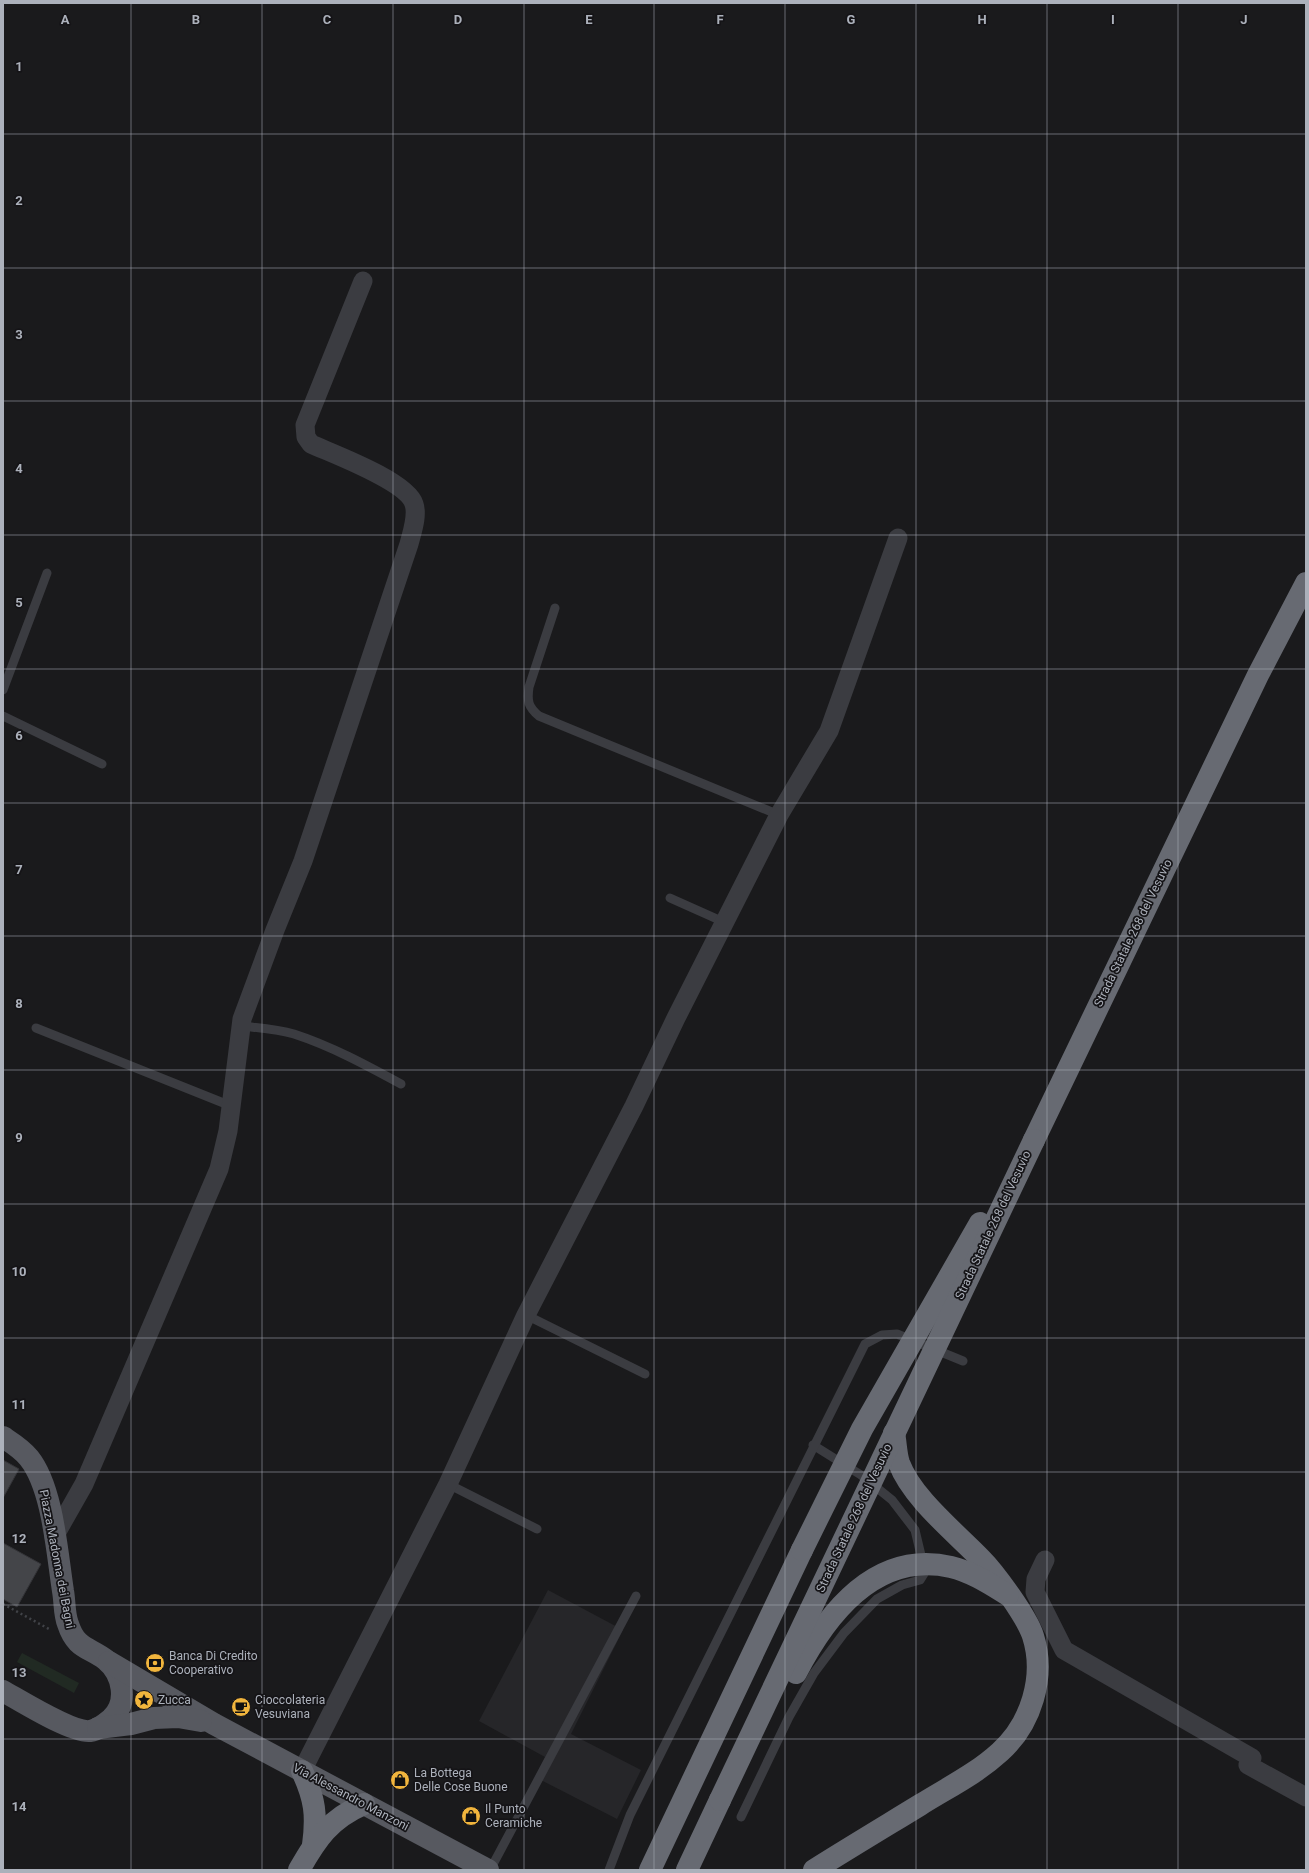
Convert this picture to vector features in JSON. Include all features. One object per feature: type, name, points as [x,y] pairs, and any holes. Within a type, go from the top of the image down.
[{"type":"highway","name":"Strada Statale 268 del Vesuvio","points":[[687,1870],[1034,1140],[1258,675],[1306,583]]},
{"type":"highway","points":[[650,1870],[802,1550],[869,1416],[996,1195],[1034,1140]]},
{"type":"highway","points":[[814,1870],[987,1763],[1016,1736],[1026,1718],[1034,1696],[1037,1678],[1037,1658],[1033,1636],[1022,1614],[989,1567],[911,1488],[899,1462],[894,1433]]},
{"type":"highway","points":[[720,1800],[758,1745],[817,1635],[850,1597],[869,1581],[887,1572],[908,1566],[930,1564],[952,1567],[976,1576],[1008,1595]]},
{"type":"highway","points":[[302,1771],[311,1791],[315,1807],[316,1824],[313,1845]]},
{"type":"highway","points":[[300,1870],[313,1845],[336,1819],[348,1811],[364,1804]]},
{"type":"main road","name":"Piazza Madonna dei Bagni","points":[[3,1437],[28,1458],[40,1476],[46,1494],[67,1622],[71,1633],[87,1650],[106,1661],[117,1675],[122,1687],[122,1700],[112,1718],[98,1728]]},
{"type":"main road","name":"Via Alessandro Manzoni","points":[[106,1661],[214,1724],[489,1870]]},
{"type":"main road","points":[[3,1691],[71,1726],[82,1730],[98,1728]]},
{"type":"main road","name":"Via Alessandro Manzoni","points":[[98,1728],[118,1726],[160,1717],[178,1717],[214,1724]]},
{"type":"street","points":[[54,1537],[84,1484],[219,1169],[228,1131],[242,1026],[272,937],[303,861],[409,544],[415,516],[414,503],[402,488],[381,476],[311,444],[306,437],[305,425],[363,281]]},
{"type":"street","points":[[302,1771],[448,1484],[526,1315],[726,923],[779,815],[829,731],[898,538]]},
{"type":"street","points":[[1045,1560],[1036,1579],[1035,1592],[1064,1650],[1252,1758],[1248,1765],[1306,1797]]},
{"type":"lane","points":[[3,690],[47,573]]},
{"type":"lane","points":[[555,608],[529,687],[527,699],[530,709],[539,716],[779,815]]},
{"type":"lane","points":[[3,716],[102,764]]},
{"type":"lane","points":[[670,898],[726,923]]},
{"type":"lane","points":[[242,1026],[278,1030],[315,1042],[356,1060],[401,1084]]},
{"type":"lane","points":[[36,1028],[231,1106]]},
{"type":"lane","points":[[526,1315],[645,1374]]},
{"type":"lane","points":[[609,1870],[630,1815],[865,1344],[882,1335],[897,1334],[963,1361]]},
{"type":"lane","points":[[741,1817],[789,1717],[814,1673],[844,1633],[877,1599],[902,1585],[920,1580],[925,1572],[915,1530],[892,1500],[861,1475],[814,1445]]},
{"type":"lane","points":[[448,1484],[538,1529]]},
{"type":"lane","points":[[489,1870],[636,1596]]},
{"type":"path","name":"Piazza Madonna dei Bagni","points":[[3,1604],[51,1630]]},
{"type":"shaded area","points":[[548,1590],[623,1630],[571,1734],[641,1770],[617,1819],[535,1777],[545,1757],[479,1721]]},
{"type":"shaded area","points":[[22,1653],[79,1683],[74,1693],[17,1662]]},
{"type":"building","points":[[3,1460],[19,1469],[3,1498]]},
{"type":"building","points":[[3,1543],[41,1564],[17,1607],[3,1599]]},
{"type":"place","name":"Banca Di Credito Cooperativo","points":[[155,1663]]},
{"type":"place","name":"Zucca","points":[[144,1700]]},
{"type":"place","name":"Cioccolateria Vesuviana","points":[[241,1707]]},
{"type":"place","name":"La Bottega Delle Cose Buone","points":[[400,1780]]},
{"type":"place","name":"Il Punto Ceramiche","points":[[471,1816]]}]
